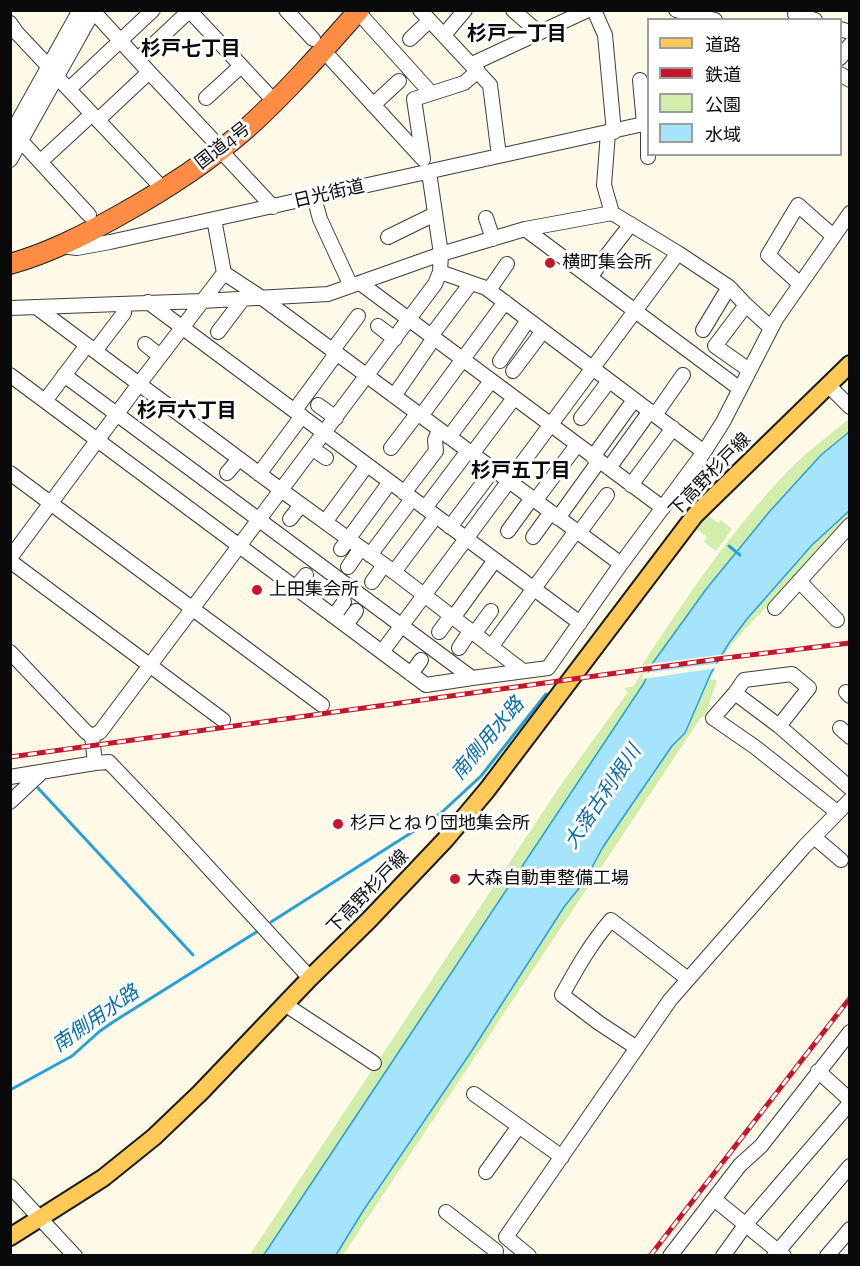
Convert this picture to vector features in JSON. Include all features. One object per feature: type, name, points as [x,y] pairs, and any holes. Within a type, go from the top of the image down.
[{"type":"highway","name":"国道4号","points":[[60,246],[165,190],[215,144],[244,130],[275,102],[318,45],[358,11]]},
{"type":"highway","name":"日光街道","points":[[10,264],[60,246]]},
{"type":"main road","name":"下高野杉戸線","points":[[10,1238],[103,1178],[154,1137],[369,920],[463,819],[510,761],[695,515],[849,364]]},
{"type":"street","points":[[53,72],[80,10]]},
{"type":"street","points":[[69,89],[153,10]]},
{"type":"street","points":[[444,35],[465,10]]},
{"type":"street","points":[[513,10],[539,33]]},
{"type":"street","points":[[95,763],[96,734],[150,666],[435,284],[440,272],[441,254],[414,99],[464,83],[475,68],[539,33],[588,10]]},
{"type":"street","points":[[594,10],[605,35],[611,132],[604,185],[612,213]]},
{"type":"street","points":[[676,10],[708,18]]},
{"type":"street","points":[[10,160],[16,138],[53,72],[94,11],[273,207]]},
{"type":"street","points":[[138,59],[189,11],[275,102]]},
{"type":"street","points":[[289,11],[373,105],[425,168]]},
{"type":"street","points":[[358,11],[432,93]]},
{"type":"street","points":[[795,14],[808,18]]},
{"type":"street","points":[[410,39],[425,16],[490,86],[499,156]]},
{"type":"street","points":[[10,23],[53,72],[165,190]]},
{"type":"street","points":[[206,98],[241,66]]},
{"type":"street","points":[[40,162],[149,72]]},
{"type":"street","points":[[640,80],[647,124]]},
{"type":"street","points":[[373,105],[399,81]]},
{"type":"street","name":"日光街道","points":[[60,246],[77,248],[99,244],[273,207],[425,168],[499,156],[647,124]]},
{"type":"street","points":[[16,138],[89,215]]},
{"type":"street","points":[[315,197],[320,219],[356,284],[433,337],[663,508]]},
{"type":"street","points":[[800,284],[768,255],[798,206],[833,236]]},
{"type":"street","points":[[10,308],[328,294],[441,254],[525,229],[612,213],[729,287],[771,328]]},
{"type":"street","points":[[10,375],[98,440],[135,460],[240,546],[426,685],[548,668],[704,452],[723,422],[771,328],[849,213]]},
{"type":"street","points":[[388,237],[435,214]]},
{"type":"street","points":[[486,218],[493,239]]},
{"type":"street","points":[[214,219],[224,273],[262,298],[621,564]]},
{"type":"street","points":[[590,277],[631,224]]},
{"type":"street","points":[[525,229],[740,389]]},
{"type":"street","points":[[382,652],[678,253]]},
{"type":"street","points":[[489,290],[507,264]]},
{"type":"street","points":[[440,272],[489,290],[704,452]]},
{"type":"street","points":[[224,273],[10,560],[224,720]]},
{"type":"street","points":[[393,396],[471,283]]},
{"type":"street","points":[[704,330],[729,287]]},
{"type":"street","points":[[218,332],[243,299]]},
{"type":"street","points":[[148,302],[580,623]]},
{"type":"street","points":[[391,448],[463,360],[505,302]]},
{"type":"street","points":[[746,305],[715,346],[749,370]]},
{"type":"street","points":[[36,307],[325,522],[345,544],[366,551],[522,671]]},
{"type":"street","points":[[45,401],[64,375],[124,314]]},
{"type":"street","points":[[259,474],[358,316]]},
{"type":"street","points":[[500,361],[528,320]]},
{"type":"street","points":[[378,326],[395,339]]},
{"type":"street","points":[[513,371],[543,331]]},
{"type":"street","points":[[145,344],[160,356]]},
{"type":"street","points":[[64,375],[472,678]]},
{"type":"street","points":[[533,537],[600,462],[652,413],[683,375]]},
{"type":"street","points":[[348,567],[366,551],[408,496],[436,451],[435,440],[491,381]]},
{"type":"street","points":[[581,418],[609,381]]},
{"type":"street","points":[[828,385],[849,406]]},
{"type":"street","points":[[372,582],[389,569],[470,453],[514,398]]},
{"type":"street","points":[[600,462],[634,400]]},
{"type":"street","points":[[318,405],[336,418]]},
{"type":"street","points":[[631,485],[673,428]]},
{"type":"street","points":[[508,531],[577,445]]},
{"type":"street","points":[[313,449],[326,458]]},
{"type":"street","points":[[227,472],[239,459]]},
{"type":"street","points":[[325,522],[367,465]]},
{"type":"street","points":[[450,527],[493,470]]},
{"type":"street","points":[[10,472],[195,606],[322,705]]},
{"type":"street","points":[[345,544],[390,482]]},
{"type":"street","points":[[491,647],[607,495]]},
{"type":"street","points":[[290,519],[301,505]]},
{"type":"street","points":[[775,608],[849,525]]},
{"type":"street","points":[[439,633],[495,560]]},
{"type":"street","points":[[296,587],[306,575]]},
{"type":"street","points":[[799,581],[837,620]]},
{"type":"street","points":[[334,616],[344,602]]},
{"type":"street","points":[[346,625],[356,611]]},
{"type":"street","points":[[459,648],[490,611]]},
{"type":"street","points":[[10,652],[86,732],[96,734]]},
{"type":"street","points":[[411,674],[421,660]]},
{"type":"street","points":[[779,726],[809,688],[792,674],[744,680],[713,718],[755,747],[837,812]]},
{"type":"street","points":[[735,693],[779,726],[849,788]]},
{"type":"street","points":[[10,777],[109,762],[310,978]]},
{"type":"street","points":[[10,802],[41,773]]},
{"type":"street","points":[[446,1212],[494,1253],[670,1000],[849,800]]},
{"type":"street","points":[[814,837],[840,860]]},
{"type":"street","points":[[638,1048],[599,1023],[562,995],[596,937],[611,920],[688,979]]},
{"type":"street","points":[[287,1003],[292,1009],[374,1063]]},
{"type":"street","points":[[670,1256],[740,1165],[760,1146],[849,1032]]},
{"type":"street","points":[[723,1256],[746,1224],[849,1101],[818,1071]]},
{"type":"street","points":[[474,1094],[561,1157]]},
{"type":"street","points":[[486,1172],[519,1126]]},
{"type":"street","points":[[714,1199],[779,1254],[849,1166]]},
{"type":"street","points":[[10,1186],[75,1256]]},
{"type":"street","points":[[826,1256],[849,1229]]},
{"type":"street","points":[[506,1237],[529,1256]]},
{"type":"green space","points":[[849,419],[849,432],[821,455],[770,511],[707,588],[652,664],[644,683],[263,1255],[249,1256],[562,783],[628,692],[624,688],[634,686],[646,665],[642,665],[710,566],[746,518],[786,473]]},
{"type":"green space","points":[[849,511],[849,521],[769,609],[765,608],[720,660],[710,680],[717,680],[705,717],[702,716],[343,1255],[336,1256],[363,1211],[471,1052],[564,907],[584,882],[603,847],[672,746],[685,733],[711,673],[729,643],[812,545]]},
{"type":"green space","points":[[705,513],[718,523],[721,520],[732,529],[716,551],[704,542],[707,537],[692,526]]},
{"type":"water","name":"大落古利根川","points":[[849,432],[849,511],[812,545],[729,643],[711,673],[685,733],[672,746],[603,847],[584,882],[564,907],[336,1255],[263,1256],[644,683],[652,664],[707,588],[770,511],[821,455]]},
{"type":"pier","points":[[726,654],[722,660],[645,671],[648,664]]},
{"type":"pier","points":[[721,663],[717,668],[642,679],[644,673]]},
{"type":"waterway","points":[[729,546],[740,555]]},
{"type":"waterway","name":"南側用水路","points":[[271,922],[441,813],[481,776],[546,694]]},
{"type":"waterway","points":[[38,788],[193,955]]},
{"type":"waterway","name":"南側用水路","points":[[10,1090],[72,1056],[113,1022],[258,931]]},
{"type":"railway","points":[[10,757],[725,658],[850,643]]},
{"type":"railway","points":[[650,1256],[850,998]]},
{"type":"place","name":"横町集会所","points":[[550,263]]},
{"type":"place","name":"上田集会所","points":[[257,590]]},
{"type":"place","name":"杉戸とねり団地集会所","points":[[338,824]]},
{"type":"place","name":"大森自動車整備工場","points":[[455,879]]},
{"type":"district","name":"杉戸一丁目","points":[[517,34]]},
{"type":"district","name":"杉戸七丁目","points":[[191,49]]},
{"type":"district","name":"杉戸六丁目","points":[[187,411]]},
{"type":"district","name":"杉戸五丁目","points":[[521,471]]}]
